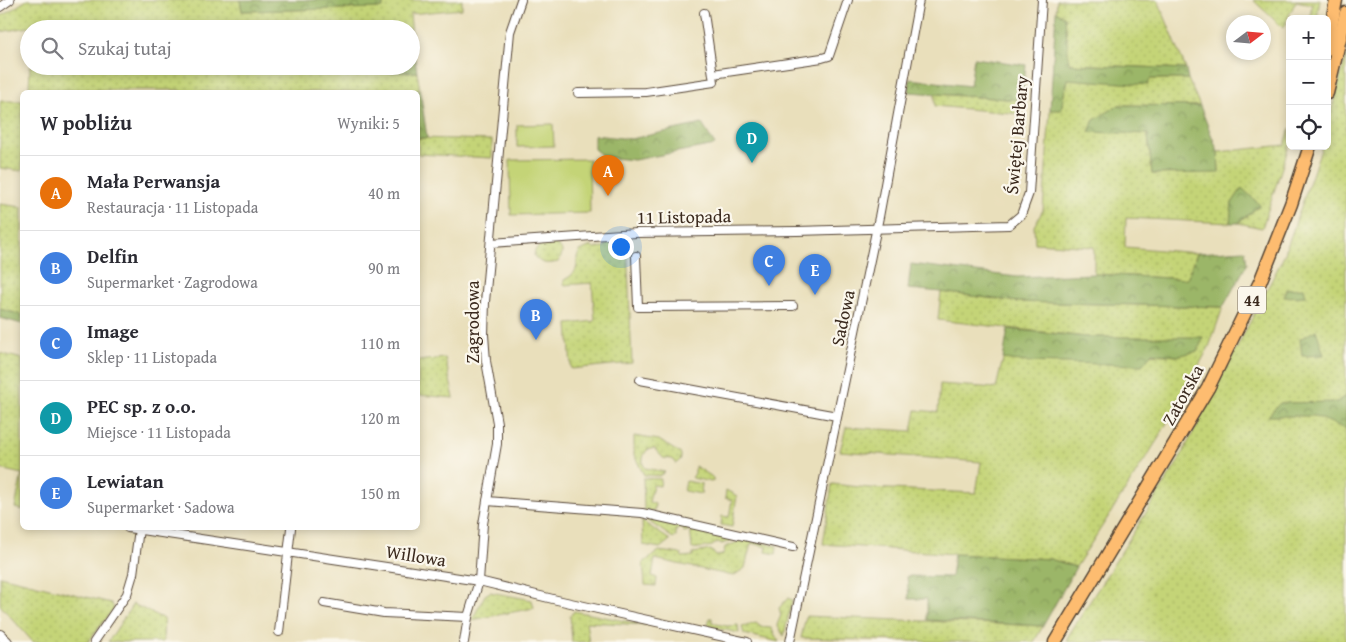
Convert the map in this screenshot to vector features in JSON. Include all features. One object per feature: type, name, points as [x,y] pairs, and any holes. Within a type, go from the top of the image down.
[{"type":"main road","points":[[1331,27],[1336,0]]},
{"type":"main road","points":[[1331,76],[1346,13]]},
{"type":"main road","name":"Zatorska","points":[[1055,642],[1208,388],[1260,282],[1291,204],[1308,150]]},
{"type":"street","points":[[0,6],[10,0]]},
{"type":"street","name":"Zagrodowa","points":[[464,642],[468,617],[480,581],[482,524],[497,444],[497,423],[486,361],[484,334],[485,302],[510,32],[522,0]]},
{"type":"street","points":[[713,74],[829,56],[848,0]]},
{"type":"street","name":"Sadowa","points":[[790,642],[877,228],[919,0]]},
{"type":"street","name":"Świętej Barbary","points":[[877,228],[1008,225],[1021,215],[1029,193],[1042,0]]},
{"type":"street","points":[[578,93],[646,92],[714,82],[704,13]]},
{"type":"street","name":"11 Listopada","points":[[491,243],[636,232],[797,231],[877,228]]},
{"type":"street","points":[[636,256],[638,307],[793,306]]},
{"type":"street","points":[[640,380],[837,416]]},
{"type":"street","points":[[487,502],[642,513],[793,547]]},
{"type":"street","points":[[94,642],[123,602],[129,589],[133,574],[138,530]]},
{"type":"street","name":"Willowa","points":[[145,530],[480,581],[747,642]]},
{"type":"street","points":[[279,632],[291,530]]},
{"type":"street","points":[[324,604],[384,613],[468,617]]},
{"type":"street","points":[[0,634],[7,642]]},
{"type":"green space","points":[[27,0],[240,0],[242,11],[382,8],[383,0],[462,0],[462,9],[410,14],[411,20],[20,20],[20,29],[0,32],[0,17]]},
{"type":"green space","points":[[240,0],[383,0],[383,8],[242,11]]},
{"type":"green space","points":[[1057,0],[1158,0],[1186,69],[1068,64],[1065,17],[1056,11]]},
{"type":"green space","points":[[1253,0],[1320,0],[1318,15],[1311,15],[1312,4],[1296,1],[1289,15],[1286,15],[1286,22],[1283,28]]},
{"type":"green space","points":[[1056,11],[1065,17],[1069,64],[1186,69],[1188,79],[1150,79],[1148,85],[1067,79],[1061,110],[1050,110]]},
{"type":"green space","points":[[1346,55],[1346,642],[1068,642],[1067,638],[1178,462],[1284,256],[1321,150],[1331,150],[1331,113]]},
{"type":"green space","points":[[974,58],[1026,65],[1022,100],[909,92],[910,79],[970,86]]},
{"type":"green space","points":[[30,75],[418,75],[420,90],[180,90],[29,90]]},
{"type":"green space","points":[[1067,78],[1148,84],[1150,79],[1188,79],[1200,106],[1119,105],[1089,131],[1148,134],[1152,174],[1219,172],[1218,152],[1285,145],[1286,142],[1286,150],[1288,150],[1262,228],[1238,223],[1260,205],[1232,203],[1230,223],[1126,218],[1125,247],[1197,253],[1187,279],[1094,274],[1094,247],[1035,243],[1034,226],[1043,210],[1050,110],[1061,109]]},
{"type":"green space","points":[[420,90],[427,138],[420,138]]},
{"type":"green space","points":[[935,94],[1022,100],[1021,114],[935,106]]},
{"type":"green space","points":[[0,101],[20,101],[20,171],[0,168]]},
{"type":"green space","points":[[1119,105],[1200,106],[1218,152],[1219,173],[1152,174],[1148,134],[1089,132],[1094,120]]},
{"type":"green space","points":[[553,124],[554,146],[517,147],[517,125]]},
{"type":"green space","points":[[702,124],[715,145],[634,160],[604,157],[594,149],[594,135],[631,139]]},
{"type":"green space","points":[[420,138],[492,140],[492,158],[420,154]]},
{"type":"green space","points":[[589,159],[590,213],[511,215],[510,160]]},
{"type":"green space","points":[[1242,188],[1260,205],[1238,223],[1230,223],[1232,203]]},
{"type":"green space","points":[[0,204],[20,207],[20,314],[0,309]]},
{"type":"green space","points":[[627,242],[632,363],[571,369],[568,324],[595,321],[592,283],[564,285],[564,280],[575,271],[580,251],[591,246],[593,248],[605,247],[607,243]]},
{"type":"green space","points":[[553,243],[559,246],[562,251],[558,262],[545,263],[539,261],[534,256],[538,247],[543,244]]},
{"type":"green space","points":[[1245,250],[1247,264],[1223,307],[1019,302],[908,289],[911,264],[1017,277],[1094,274],[1187,279],[1197,253]]},
{"type":"green space","points":[[1304,288],[1306,296],[1284,297],[1286,289]]},
{"type":"green space","points":[[941,292],[1019,302],[1223,307],[1209,347],[1158,439],[1076,567],[1050,559],[823,544],[832,484],[869,488],[976,493],[981,462],[840,451],[846,427],[912,431],[916,410],[938,412],[940,384],[996,388],[1003,359],[1046,361],[1155,354],[1177,356],[1203,338],[1086,337],[938,320]]},
{"type":"green space","points":[[0,309],[20,314],[20,323],[0,318]]},
{"type":"green space","points":[[1008,329],[1086,337],[1203,337],[1198,351],[1177,356],[1152,353],[1142,365],[1027,362],[1003,359]]},
{"type":"green space","points":[[1316,330],[1324,355],[1302,356],[1300,339]]},
{"type":"green space","points":[[0,353],[20,358],[20,474],[0,469]]},
{"type":"green space","points":[[445,358],[454,398],[420,395],[420,361]]},
{"type":"green space","points":[[1346,395],[1346,429],[1315,416],[1268,416],[1280,403],[1337,402]]},
{"type":"green space","points":[[634,436],[659,440],[681,454],[681,459],[676,464],[672,459],[663,458],[654,448],[647,450],[643,459],[645,468],[665,472],[659,476],[644,475],[634,455]]},
{"type":"green space","points":[[695,466],[711,476],[713,481],[692,478],[695,473]]},
{"type":"green space","points":[[643,478],[661,479],[660,486],[653,485],[649,502],[655,504],[654,511],[644,510]]},
{"type":"green space","points":[[686,481],[702,484],[701,494],[684,491]]},
{"type":"green space","points":[[20,484],[20,509],[15,508]]},
{"type":"green space","points":[[726,490],[737,496],[732,527],[721,525],[722,516],[729,517],[732,500],[725,498]]},
{"type":"green space","points":[[642,516],[687,526],[688,531],[684,532],[683,528],[676,529],[676,536],[673,538]]},
{"type":"green space","points":[[642,521],[670,540],[660,548],[643,545]]},
{"type":"green space","points":[[690,526],[741,537],[722,544],[718,542],[712,546],[692,549]]},
{"type":"green space","points":[[745,539],[777,546],[776,554],[766,552],[767,547],[751,543],[745,568],[733,576],[655,559],[652,576],[657,578],[656,586],[645,585],[643,563],[659,551],[681,554],[682,557],[693,556],[693,553],[711,550],[716,556],[724,553],[725,547]]},
{"type":"green space","points":[[954,554],[1050,559],[1076,567],[1043,626],[927,620],[927,599],[909,599],[907,576],[951,577]]},
{"type":"green space","points":[[0,576],[111,603],[114,608],[88,642],[33,642],[0,605]]},
{"type":"green space","points":[[490,592],[532,600],[534,608],[472,620],[485,595]]},
{"type":"green space","points":[[788,598],[792,600],[784,636],[777,625],[781,615],[779,608]]},
{"type":"green space","points":[[133,604],[164,619],[163,642],[108,642]]},
{"type":"green space","points":[[574,611],[646,625],[586,622],[589,642],[572,642],[570,616]]},
{"type":"green space","points":[[806,616],[1043,626],[1034,642],[801,638]]},
{"type":"green space","points":[[710,618],[712,618],[712,623],[727,626],[738,625],[739,633],[712,627],[708,624]]},
{"type":"green space","points":[[756,623],[761,627],[771,628],[779,642],[744,634],[742,627]]},
{"type":"place","name":"PEC sp. z o.o.","points":[[752,163]]},
{"type":"place","name":"Mała Perwansja","points":[[608,196]]},
{"type":"place","name":"Image","points":[[769,286]]},
{"type":"place","name":"Lewiatan","points":[[815,295]]},
{"type":"place","name":"Delfin","points":[[536,340]]}]
